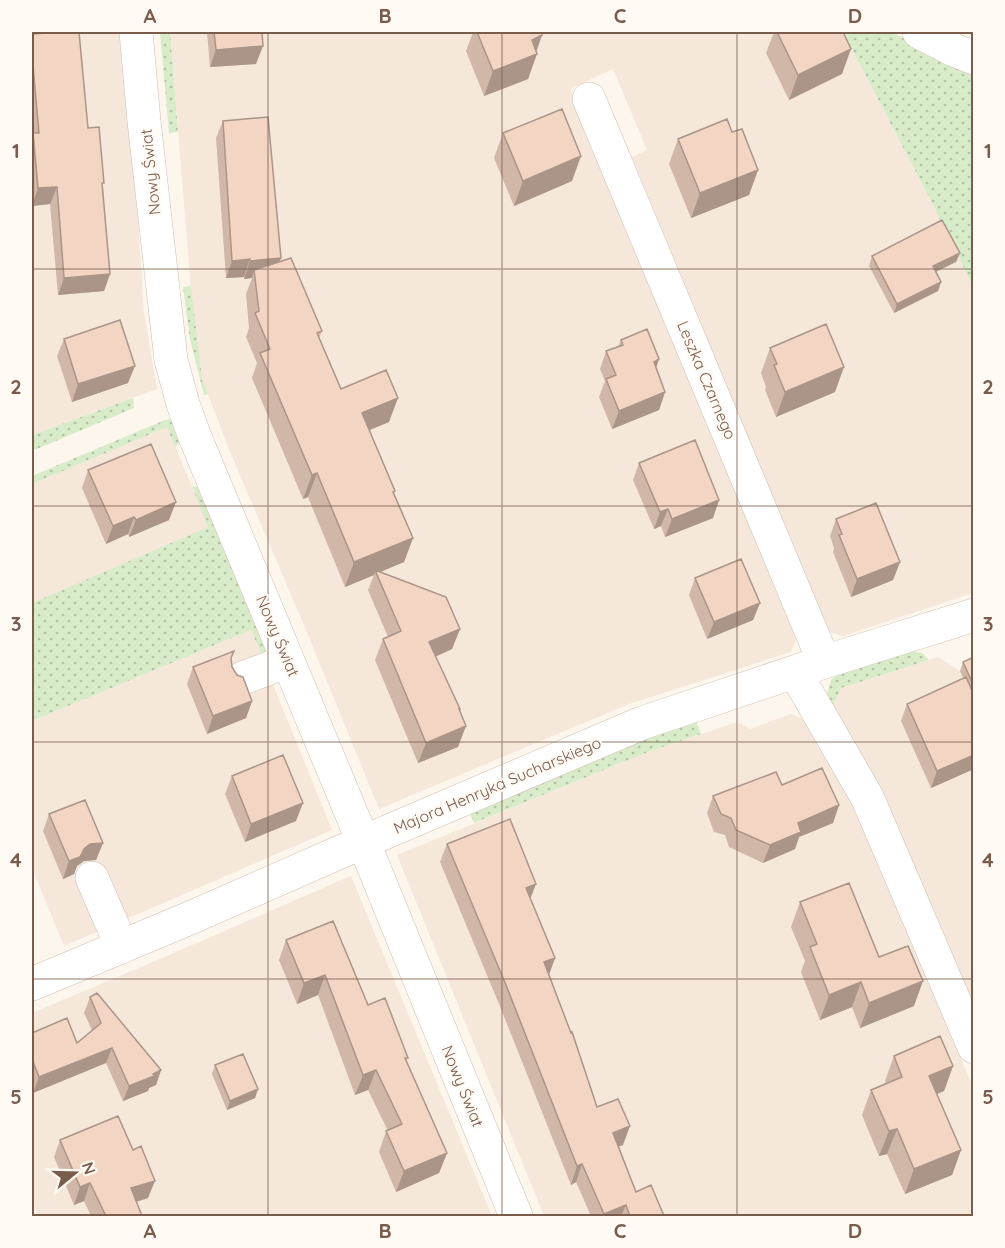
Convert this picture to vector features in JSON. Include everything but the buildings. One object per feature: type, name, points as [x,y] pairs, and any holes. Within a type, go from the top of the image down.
[{"type":"street","name":"Nowy Świat","points":[[136,32],[171,360],[183,404],[516,1216]]},
{"type":"street","points":[[919,32],[974,58]]},
{"type":"street","name":"Leszka Czarnego","points":[[589,99],[809,667],[974,1047]]},
{"type":"street","name":"Majora Henryka Sucharskiego","points":[[32,984],[642,723],[974,615]]},
{"type":"street","points":[[243,678],[288,661]]},
{"type":"street","points":[[92,878],[122,947]]},
{"type":"shaded area","points":[[32,32],[119,32],[138,220],[144,313],[157,389],[32,435]]},
{"type":"shaded area","points":[[170,32],[843,32],[973,287],[973,593],[843,636],[829,632],[632,157],[647,150],[613,69],[570,89],[796,639],[791,652],[629,704],[379,809],[228,447],[202,379],[193,314]]},
{"type":"shaded area","points":[[167,427],[209,527],[32,603],[32,484]]},
{"type":"shaded area","points":[[251,630],[332,830],[64,946],[32,868],[32,721]]},
{"type":"shaded area","points":[[938,657],[960,671],[973,665],[973,1003],[910,855],[833,707],[841,688]]},
{"type":"shaded area","points":[[791,714],[804,720],[849,794],[973,1087],[973,1216],[544,1216],[397,855],[648,752],[737,722],[750,729]]},
{"type":"shaded area","points":[[351,876],[492,1216],[38,1216],[32,1200],[32,1013]]},
{"type":"green space","points":[[160,32],[170,32],[178,132],[169,133]]},
{"type":"green space","points":[[843,32],[891,32],[973,72],[973,287],[932,203]]},
{"type":"green space","points":[[191,286],[202,379],[208,394],[204,395],[190,339],[183,287]]},
{"type":"green space","points":[[133,398],[134,408],[32,451],[32,435]]},
{"type":"green space","points":[[172,419],[181,441],[175,447],[167,427],[32,484],[32,476]]},
{"type":"green space","points":[[192,486],[200,488],[269,651],[263,659],[251,630],[32,721],[32,603],[208,527]]},
{"type":"green space","points":[[909,651],[922,653],[929,660],[841,688],[833,707],[877,779],[933,907],[927,905],[826,697],[831,680],[838,673]]},
{"type":"green space","points":[[696,720],[701,734],[648,752],[474,823],[470,814],[643,737]]}]
